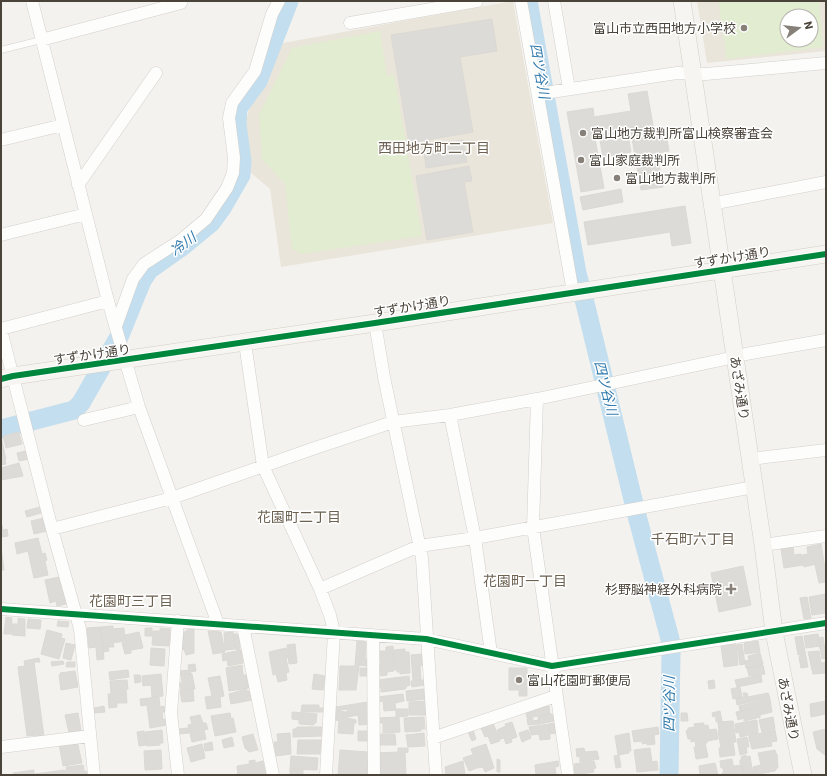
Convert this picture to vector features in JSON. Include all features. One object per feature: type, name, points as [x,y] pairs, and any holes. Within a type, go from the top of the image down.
[{"type":"street","points":[[32,1],[108,301],[139,408],[218,624]]},
{"type":"street","points":[[41,40],[181,3],[180,1]]},
{"type":"street","points":[[116,326],[133,279],[144,264],[181,240],[206,219],[226,188],[233,173],[234,158],[229,118],[232,103],[255,71],[272,14],[279,1]]},
{"type":"street","points":[[350,23],[477,1]]},
{"type":"street","points":[[521,1],[558,217],[573,292]]},
{"type":"street","points":[[554,1],[569,89]]},
{"type":"street","name":"あざみ通り","points":[[682,1],[711,204],[763,545],[774,632],[803,775]]},
{"type":"street","points":[[538,94],[678,73],[706,74],[826,63]]},
{"type":"street","points":[[78,185],[156,73]]},
{"type":"street","points":[[1,140],[63,125]]},
{"type":"street","points":[[711,204],[826,182]]},
{"type":"street","points":[[1,235],[86,214]]},
{"type":"street","name":"すずかけ通り","points":[[7,377],[245,343],[826,254]]},
{"type":"street","points":[[94,775],[80,629],[7,377],[1,329],[108,301]]},
{"type":"street","points":[[375,323],[393,422],[422,558],[426,639],[436,775]]},
{"type":"street","points":[[52,530],[172,498],[393,422],[450,415],[735,356],[826,340]]},
{"type":"street","points":[[245,343],[263,466],[320,589],[330,615],[334,632],[326,775]]},
{"type":"street","points":[[537,398],[533,527],[568,775]]},
{"type":"street","points":[[84,420],[139,408]]},
{"type":"street","points":[[450,415],[475,538],[491,653]]},
{"type":"street","points":[[750,459],[826,450]]},
{"type":"street","points":[[320,589],[419,546],[475,538],[754,487]]},
{"type":"street","points":[[763,545],[826,536]]},
{"type":"street","points":[[1,609],[426,639],[552,666],[826,623]]},
{"type":"street","points":[[178,622],[171,713],[178,775]]},
{"type":"street","points":[[243,626],[272,775]]},
{"type":"street","points":[[373,635],[374,775]]},
{"type":"street","points":[[433,738],[556,696]]},
{"type":"street","points":[[1,747],[90,736]]},
{"type":"lane","points":[[1,50],[41,40]]},
{"type":"shaded area","points":[[513,1],[553,223],[281,267],[270,189],[250,172],[245,126],[250,105],[283,43]]},
{"type":"shaded area","name":"富山市立西田地方小学校","points":[[697,1],[826,1],[826,51],[707,63]]},
{"type":"green space","points":[[718,1],[819,1],[823,47],[819,48],[819,8],[779,8],[779,48],[815,48],[727,59]]},
{"type":"green space","points":[[380,31],[387,76],[394,74],[422,236],[302,254],[292,249],[285,184],[262,159],[259,115],[292,48]]},
{"type":"building","points":[[492,19],[497,51],[460,57],[473,132],[409,143],[391,35]]},
{"type":"building","points":[[647,91],[654,131],[665,129],[669,151],[657,153],[663,187],[641,190],[630,127],[594,133],[604,188],[581,192],[567,112],[593,108],[594,117],[631,111],[628,94]]},
{"type":"building","points":[[627,130],[631,152],[603,157],[599,135]]},
{"type":"building","points":[[463,140],[467,162],[426,168],[423,146]]},
{"type":"building","points":[[469,166],[472,181],[464,182],[473,232],[427,240],[416,176]]},
{"type":"building","points":[[621,189],[623,202],[583,210],[580,197]]},
{"type":"building","points":[[685,206],[691,243],[672,246],[670,232],[588,245],[584,222]]},
{"type":"building","points":[[19,432],[22,444],[6,448],[3,436]]},
{"type":"building","points":[[1,437],[6,464],[1,465]]},
{"type":"building","points":[[26,451],[29,459],[19,461],[17,453]]},
{"type":"building","points":[[19,463],[23,476],[1,480],[1,468]]},
{"type":"building","points":[[40,507],[41,513],[27,517],[25,511]]},
{"type":"building","points":[[44,518],[47,531],[34,534],[31,521]]},
{"type":"building","points":[[1,522],[3,530],[7,529],[8,536],[1,537]]},
{"type":"building","points":[[38,538],[42,554],[45,553],[47,560],[45,561],[48,575],[34,578],[28,551],[17,554],[15,543]]},
{"type":"building","points":[[821,544],[824,562],[804,567],[802,555],[808,554],[807,547]]},
{"type":"building","points":[[1,547],[4,570],[1,570]]},
{"type":"building","points":[[793,547],[794,555],[801,554],[803,565],[784,568],[781,549]]},
{"type":"building","points":[[826,563],[826,582],[819,583],[815,565]]},
{"type":"building","name":"杉野脳神経外科病院","points":[[743,566],[751,605],[719,612],[711,573]]},
{"type":"building","points":[[59,577],[66,604],[57,606],[56,601],[50,603],[45,580]]},
{"type":"building","points":[[826,594],[826,613],[812,615],[809,597]]},
{"type":"building","points":[[807,597],[811,618],[804,619],[800,598]]},
{"type":"building","points":[[6,617],[12,618],[11,634],[4,634]]},
{"type":"building","points":[[18,618],[25,619],[25,636],[12,635],[12,624],[18,624]]},
{"type":"building","points":[[28,619],[41,620],[40,629],[27,628]]},
{"type":"building","points":[[58,621],[69,622],[68,627],[57,626]]},
{"type":"building","points":[[113,626],[113,629],[124,628],[125,641],[113,643],[114,647],[108,647],[109,651],[103,652],[101,627]]},
{"type":"building","points":[[101,627],[104,659],[97,660],[96,647],[89,648],[87,628]]},
{"type":"building","points":[[145,628],[152,628],[152,636],[145,636]]},
{"type":"building","points":[[160,628],[170,629],[169,646],[152,645],[153,631],[160,631]]},
{"type":"building","points":[[189,629],[194,629],[194,653],[186,655],[184,649],[182,650],[183,633]]},
{"type":"building","points":[[47,630],[62,634],[61,638],[65,639],[59,659],[41,654]]},
{"type":"building","points":[[208,631],[221,632],[225,652],[213,654]]},
{"type":"building","points":[[139,632],[143,648],[131,650],[131,653],[125,654],[122,643],[126,642],[125,635]]},
{"type":"building","points":[[233,632],[235,649],[225,650],[224,633]]},
{"type":"building","points":[[234,634],[239,636],[240,649],[236,650]]},
{"type":"building","points":[[818,634],[820,646],[806,648],[804,636]]},
{"type":"building","points":[[802,636],[808,667],[801,668],[799,657],[801,656],[798,655],[795,637]]},
{"type":"building","points":[[823,637],[826,658],[822,659],[818,638]]},
{"type":"building","points":[[357,641],[366,642],[365,659],[369,659],[369,666],[355,665]]},
{"type":"building","points":[[758,641],[760,652],[745,654],[744,643]]},
{"type":"building","points":[[66,643],[75,645],[71,660],[63,658]]},
{"type":"building","points":[[295,644],[297,663],[289,664],[287,645]]},
{"type":"building","points":[[736,644],[738,665],[724,667],[721,646]]},
{"type":"building","points":[[742,644],[745,664],[740,665],[737,645]]},
{"type":"building","points":[[393,646],[394,671],[387,672],[387,675],[381,676],[380,673],[378,673],[378,664],[381,664],[380,651],[386,651],[386,647]]},
{"type":"building","points":[[151,648],[165,649],[164,666],[150,665]]},
{"type":"building","points":[[286,648],[288,658],[286,658],[289,672],[286,673],[287,680],[278,682],[276,674],[273,675],[269,652]]},
{"type":"building","points":[[405,649],[405,652],[409,652],[410,673],[400,674],[400,672],[395,670],[394,650]]},
{"type":"building","points":[[241,650],[243,663],[228,666],[227,660],[223,661],[222,654]]},
{"type":"building","points":[[819,651],[821,663],[826,662],[826,673],[813,674],[808,652]]},
{"type":"building","points":[[760,653],[763,664],[746,668],[745,661],[749,660],[748,656]]},
{"type":"building","points":[[423,654],[424,665],[420,666],[421,680],[413,680],[411,655]]},
{"type":"building","points":[[39,658],[40,662],[34,662],[44,737],[36,738],[36,735],[27,736],[18,667],[25,666],[24,661]]},
{"type":"building","points":[[63,661],[64,664],[52,666],[51,662]]},
{"type":"building","points":[[67,662],[75,662],[75,667],[66,667]]},
{"type":"building","points":[[195,664],[196,671],[190,672],[191,674],[181,675],[180,671],[189,670],[188,665]]},
{"type":"building","points":[[242,665],[243,675],[247,675],[249,688],[229,691],[226,668]]},
{"type":"building","points":[[763,665],[765,674],[749,676],[747,668]]},
{"type":"building","points":[[340,666],[359,666],[356,690],[339,690]]},
{"type":"building","points":[[360,668],[370,668],[370,676],[360,676]]},
{"type":"building","points":[[509,668],[527,668],[527,696],[519,696],[519,690],[509,690]]},
{"type":"building","points":[[128,670],[129,677],[110,680],[109,672]]},
{"type":"building","points":[[75,671],[78,687],[61,690],[60,673]]},
{"type":"building","points":[[161,674],[163,696],[152,697],[151,685],[143,686],[142,676]]},
{"type":"building","points":[[192,674],[195,689],[181,690],[181,675]]},
{"type":"building","points":[[314,674],[325,676],[323,690],[312,689]]},
{"type":"building","points":[[134,675],[140,675],[141,682],[135,683]]},
{"type":"building","points":[[761,675],[762,682],[737,687],[735,680]]},
{"type":"building","points":[[220,676],[224,696],[220,697],[221,707],[207,709],[205,697],[212,696],[208,678]]},
{"type":"building","points":[[409,676],[410,685],[405,689],[381,692],[381,687],[379,687],[378,680]]},
{"type":"building","points":[[127,680],[127,703],[117,703],[117,707],[109,708],[108,694],[111,694],[110,681]]},
{"type":"building","points":[[424,680],[425,685],[412,687],[411,681]]},
{"type":"building","points":[[714,680],[715,688],[709,689],[708,681]]},
{"type":"building","points":[[740,687],[742,697],[733,699],[731,689]]},
{"type":"building","points":[[193,689],[194,701],[182,702],[180,691]]},
{"type":"building","points":[[246,689],[247,691],[250,691],[252,700],[231,704],[229,694]]},
{"type":"building","points":[[424,689],[425,699],[407,701],[406,691]]},
{"type":"building","points":[[743,693],[747,693],[748,697],[768,693],[770,698],[737,705],[736,699],[744,697]]},
{"type":"building","points":[[403,694],[404,701],[395,703],[396,710],[384,711],[383,701],[378,702],[377,697]]},
{"type":"building","points":[[159,697],[160,707],[164,706],[165,712],[162,712],[163,720],[166,719],[167,725],[150,728],[147,705],[141,706],[140,699]]},
{"type":"building","points":[[770,699],[771,705],[740,711],[739,706]]},
{"type":"building","points":[[426,701],[426,715],[409,715],[409,702]]},
{"type":"building","points":[[826,701],[826,714],[811,717],[810,704]]},
{"type":"building","points":[[368,702],[370,724],[359,725],[358,715],[348,717],[347,709],[337,711],[336,707]]},
{"type":"building","points":[[302,705],[319,705],[319,708],[325,708],[325,712],[301,712]]},
{"type":"building","points":[[104,706],[105,712],[94,713],[94,708]]},
{"type":"building","points":[[549,706],[550,714],[527,718],[526,712]]},
{"type":"building","points":[[771,706],[772,712],[760,715],[760,718],[758,718],[754,709]]},
{"type":"building","points":[[396,709],[408,709],[408,716],[396,717]]},
{"type":"building","points":[[753,709],[757,718],[744,721],[744,718],[738,720],[736,712]]},
{"type":"building","points":[[336,711],[347,712],[347,718],[356,720],[356,723],[354,723],[353,734],[338,733],[339,721],[336,720]]},
{"type":"building","points":[[720,711],[722,721],[716,722],[716,716],[713,717],[712,713]]},
{"type":"building","points":[[292,712],[317,714],[316,723],[314,723],[314,725],[299,724],[299,720],[292,719]]},
{"type":"building","points":[[78,713],[81,731],[69,733],[65,715]]},
{"type":"building","points":[[230,713],[231,719],[233,718],[236,732],[215,736],[211,716]]},
{"type":"building","points":[[681,713],[687,713],[688,721],[681,721]]},
{"type":"building","points":[[552,714],[555,721],[539,724],[538,717]]},
{"type":"building","points":[[200,715],[203,723],[206,723],[208,729],[204,730],[206,739],[192,742],[188,725],[192,724],[190,717]]},
{"type":"building","points":[[399,717],[400,732],[383,733],[383,723],[377,723],[377,718]]},
{"type":"building","points":[[424,717],[425,729],[421,729],[421,731],[405,732],[404,718]]},
{"type":"building","points":[[773,717],[775,729],[762,732],[759,720]]},
{"type":"building","points":[[533,718],[533,721],[538,720],[539,724],[528,725],[527,719]]},
{"type":"building","points":[[756,720],[758,733],[740,737],[739,732],[736,733],[735,724]]},
{"type":"building","points":[[733,721],[736,742],[733,742],[735,755],[720,757],[719,748],[721,748],[718,722]]},
{"type":"building","points":[[512,722],[517,737],[511,739],[512,742],[506,744],[504,738],[500,739],[497,730],[506,726],[505,724]]},
{"type":"building","points":[[493,723],[500,741],[491,744],[488,736],[485,737],[481,728]]},
{"type":"building","points":[[555,723],[556,733],[550,734],[549,724]]},
{"type":"building","points":[[704,723],[704,726],[708,725],[709,730],[716,729],[718,739],[707,741],[707,743],[705,743],[708,757],[696,759],[694,747],[696,747],[695,741],[691,742],[691,739],[688,739],[686,731],[688,728],[695,727],[694,724]]},
{"type":"building","points":[[549,724],[550,739],[540,740],[539,734],[531,735],[529,727]]},
{"type":"building","points":[[297,727],[323,727],[323,736],[293,737],[293,729],[296,729]]},
{"type":"building","points":[[658,727],[659,734],[654,735],[655,744],[642,744],[642,741],[634,742],[632,731]]},
{"type":"building","points":[[188,728],[189,733],[179,734],[179,729]]},
{"type":"building","points":[[826,729],[825,755],[817,749],[813,732]]},
{"type":"building","points":[[162,730],[163,743],[160,743],[160,745],[147,746],[145,732]]},
{"type":"building","points":[[473,730],[476,739],[472,741],[468,732]]},
{"type":"building","points":[[528,730],[531,738],[522,742],[519,733]]},
{"type":"building","points":[[775,730],[777,741],[771,742],[772,746],[752,749],[749,736]]},
{"type":"building","points":[[144,731],[146,745],[139,746],[137,732]]},
{"type":"building","points":[[358,731],[370,731],[370,741],[358,741]]},
{"type":"building","points":[[290,733],[291,754],[276,756],[274,742],[278,742],[277,734]]},
{"type":"building","points":[[424,733],[425,746],[408,747],[406,735]]},
{"type":"building","points":[[629,733],[631,751],[629,751],[629,753],[618,755],[615,736]]},
{"type":"building","points":[[253,734],[258,750],[249,752],[245,748],[242,737]]},
{"type":"building","points":[[377,734],[395,734],[396,745],[378,745]]},
{"type":"building","points":[[232,737],[234,746],[224,748],[222,740]]},
{"type":"building","points":[[747,737],[749,747],[746,747],[747,753],[740,755],[737,739]]},
{"type":"building","points":[[298,740],[321,740],[320,754],[297,754]]},
{"type":"building","points":[[77,741],[82,763],[63,766],[59,744]]},
{"type":"building","points":[[212,742],[213,750],[205,751],[204,744]]},
{"type":"building","points":[[202,744],[205,758],[191,762],[187,748]]},
{"type":"building","points":[[486,744],[494,768],[485,772],[483,767],[478,768],[471,749]]},
{"type":"building","points":[[398,748],[408,748],[408,752],[405,753],[406,775],[377,775],[377,753],[398,752]]},
{"type":"building","points":[[584,748],[585,752],[597,751],[599,759],[580,762],[580,756],[577,757],[576,749]]},
{"type":"building","points":[[650,748],[652,762],[657,761],[658,770],[637,772],[634,750]]},
{"type":"building","points":[[161,750],[162,769],[145,770],[144,751]]},
{"type":"building","points":[[340,750],[368,752],[367,775],[338,775]]},
{"type":"building","points":[[775,750],[777,754],[778,767],[775,771],[754,775],[753,767],[761,765],[758,753]]},
{"type":"building","points":[[472,755],[477,768],[469,771],[463,758]]},
{"type":"building","points":[[619,755],[621,767],[616,768],[614,756]]},
{"type":"building","points":[[746,755],[746,757],[750,756],[753,775],[744,775],[742,764],[740,764],[740,760],[742,759],[741,757]]},
{"type":"building","points":[[291,756],[318,758],[317,770],[290,769]]},
{"type":"building","points":[[497,759],[500,760],[500,772],[497,772]]},
{"type":"building","points":[[732,759],[735,775],[722,775],[722,773],[724,773],[723,768],[721,768],[720,761]]},
{"type":"building","points":[[255,760],[255,763],[263,761],[266,775],[252,775],[249,761]]},
{"type":"building","points":[[463,761],[465,774],[446,775],[445,767]]},
{"type":"building","points":[[558,761],[559,766],[555,767],[556,774],[536,775],[535,765]]},
{"type":"building","points":[[594,761],[596,768],[593,769],[594,772],[575,775],[574,764]]},
{"type":"building","points":[[715,763],[718,775],[700,775],[699,766]]},
{"type":"building","points":[[249,764],[251,775],[238,775],[237,766]]},
{"type":"building","points":[[83,765],[84,771],[86,771],[87,775],[67,775],[66,767]]},
{"type":"building","points":[[742,765],[743,775],[736,775],[734,766]]},
{"type":"building","points":[[290,769],[303,769],[303,775],[290,775]]},
{"type":"building","points":[[34,770],[34,774],[65,770],[66,775],[14,775],[13,773]]},
{"type":"waterway","name":"冷川","points":[[1,429],[74,410],[81,403],[120,335],[142,281],[149,270],[183,246],[211,223],[222,208],[241,175],[242,161],[237,124],[238,108],[258,81],[289,1]]},
{"type":"waterway","name":"四ツ谷川","points":[[528,1],[577,273],[637,516],[670,639],[669,775]]},
{"type":"cycle path","points":[[1,379],[826,254]]},
{"type":"cycle path","points":[[1,609],[426,639],[552,666],[826,623]]},
{"type":"place","name":"富山市立西田地方小学校","points":[[744,28]]},
{"type":"place","name":"富山地方裁判所富山検察審査会","points":[[583,133]]},
{"type":"place","name":"富山家庭裁判所","points":[[581,160]]},
{"type":"place","name":"富山地方裁判所","points":[[617,178]]},
{"type":"place","name":"杉野脳神経外科病院","points":[[731,589]]},
{"type":"place","name":"富山花園町郵便局","points":[[519,680]]},
{"type":"district","name":"西田地方町二丁目","points":[[434,148]]},
{"type":"district","name":"花園町二丁目","points":[[299,517]]},
{"type":"district","name":"千石町六丁目","points":[[693,539]]},
{"type":"district","name":"花園町一丁目","points":[[525,581]]},
{"type":"district","name":"花園町三丁目","points":[[131,601]]}]
